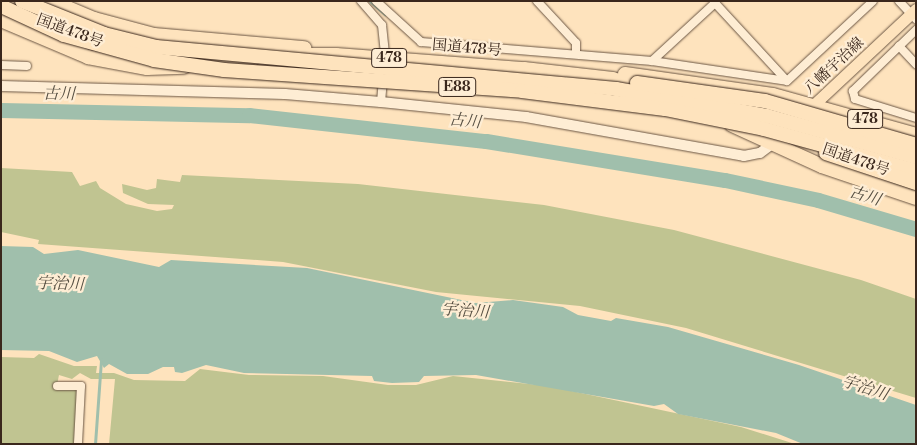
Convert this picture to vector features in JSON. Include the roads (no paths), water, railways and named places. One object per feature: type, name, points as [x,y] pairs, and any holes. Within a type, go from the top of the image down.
[{"type":"highway","name":"E88","points":[[22,1],[104,34],[182,51],[524,78],[714,105],[824,130],[916,157]]},
{"type":"highway","name":"国道478号","points":[[51,1],[113,24],[182,39],[620,74],[722,86],[814,105],[916,135]]},
{"type":"highway","name":"E88","points":[[1,6],[73,38],[172,63],[570,96],[764,129],[916,171]]},
{"type":"highway","name":"国道478号","points":[[1,20],[88,57],[147,68],[309,54],[386,55],[587,75],[640,85],[772,144],[916,198]]},
{"type":"highway","points":[[524,78],[630,82],[729,94],[820,116],[916,145]]},
{"type":"highway","points":[[764,129],[794,143],[916,183]]},
{"type":"main road","name":"八幡宇治線","points":[[772,144],[914,14]]},
{"type":"street","points":[[360,1],[374,14],[386,35],[381,102]]},
{"type":"street","points":[[537,1],[576,43],[576,53]]},
{"type":"street","points":[[786,81],[873,1]]},
{"type":"street","points":[[899,1],[914,14]]},
{"type":"street","points":[[374,14],[379,4],[421,42],[576,53],[652,61],[786,81]]},
{"type":"street","points":[[652,61],[715,4],[786,81]]},
{"type":"street","points":[[916,30],[853,91],[855,99],[916,118]]},
{"type":"street","points":[[899,46],[916,64]]},
{"type":"street","points":[[620,74],[621,59]]},
{"type":"street","points":[[1,65],[27,66]]},
{"type":"street","points":[[1,86],[285,94],[381,102],[526,117],[744,156],[760,153],[772,144]]},
{"type":"street","points":[[57,386],[81,386],[78,444]]},
{"type":"water","name":"宇治川","points":[[1,246],[33,247],[44,254],[78,250],[159,267],[171,260],[307,268],[476,303],[513,300],[563,307],[578,315],[611,321],[616,318],[668,327],[799,365],[916,405],[916,444],[803,444],[776,433],[678,414],[664,404],[654,406],[476,375],[424,376],[419,382],[392,383],[374,381],[372,376],[244,373],[206,365],[182,373],[175,372],[174,367],[163,367],[148,374],[127,374],[109,364],[104,368],[97,356],[77,362],[49,351],[1,350]]},
{"type":"waterway","points":[[370,1],[385,14]]},
{"type":"waterway","points":[[446,48],[489,52]]},
{"type":"waterway","name":"古川","points":[[1,110],[249,115],[486,141],[725,180],[818,200],[916,229]]},
{"type":"waterway","points":[[95,444],[101,360]]}]
